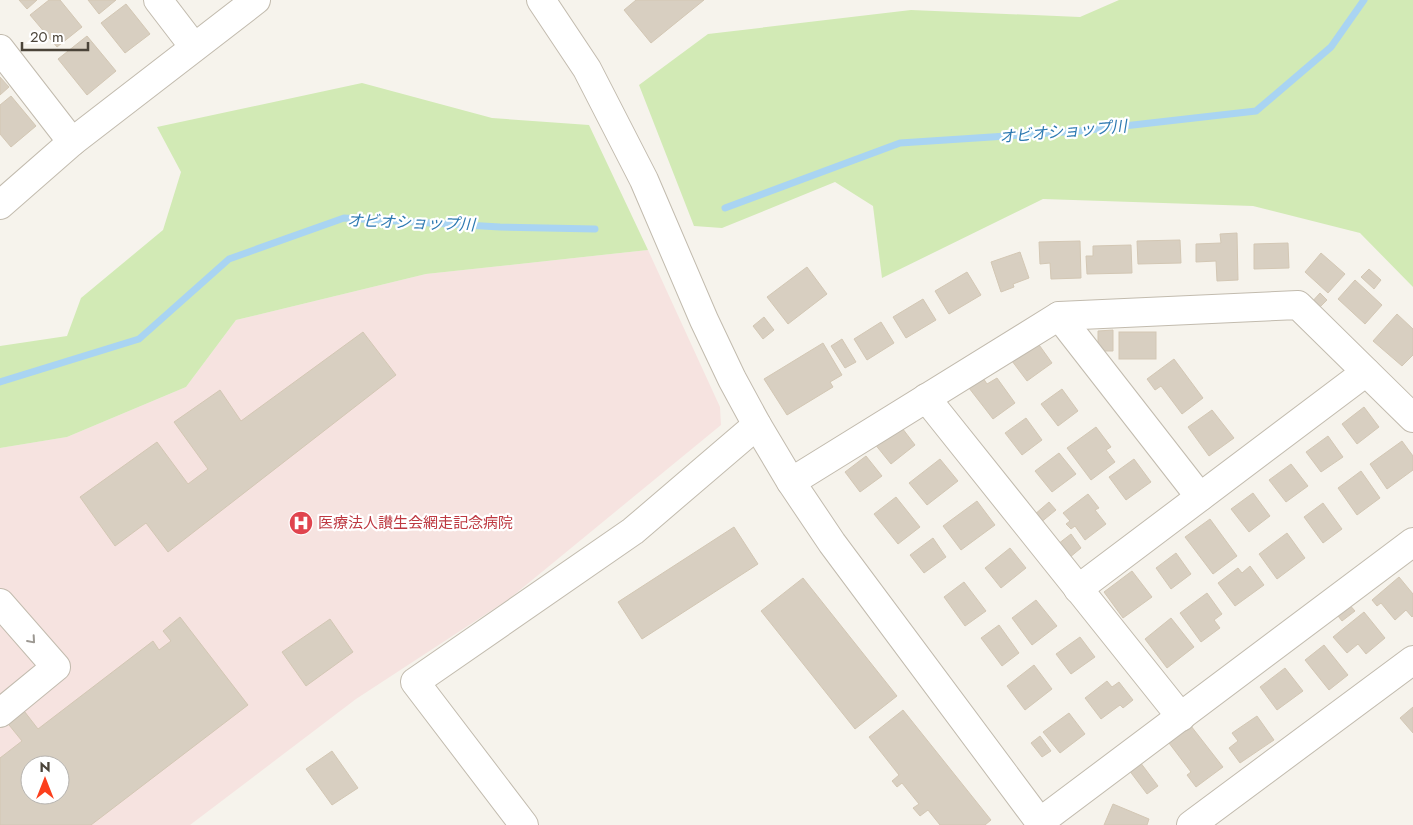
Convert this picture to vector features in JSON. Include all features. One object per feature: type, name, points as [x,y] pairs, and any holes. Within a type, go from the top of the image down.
[{"type":"street","points":[[158,0],[194,47]]},
{"type":"street","points":[[0,205],[72,142],[256,0]]},
{"type":"street","points":[[541,0],[587,69],[644,180],[704,320],[756,425],[832,543],[1041,824],[1413,542]]},
{"type":"street","points":[[0,49],[72,142]]},
{"type":"street","points":[[791,482],[1059,316],[1298,305],[1413,418]]},
{"type":"street","points":[[1059,316],[1200,497]]},
{"type":"street","points":[[1078,589],[1366,372]]},
{"type":"street","points":[[926,398],[1181,718]]},
{"type":"street","points":[[524,825],[415,682],[632,531],[756,425]]},
{"type":"street","points":[[0,603],[56,667],[0,713]]},
{"type":"street","points":[[1191,825],[1413,660]]},
{"type":"shaded area","name":"医療法人讃生会網走記念病院","points":[[648,250],[720,407],[721,425],[509,599],[356,699],[190,825],[0,825],[0,448],[67,437],[186,387],[236,320],[426,274]]},
{"type":"green space","points":[[1119,0],[1413,0],[1413,287],[1360,233],[1253,206],[1043,199],[882,278],[873,206],[835,182],[722,228],[694,226],[639,85],[708,34],[911,10],[1080,17]]},
{"type":"green space","points":[[362,83],[492,118],[589,125],[648,250],[426,274],[236,320],[186,387],[67,437],[0,448],[0,346],[67,336],[81,298],[163,230],[181,172],[157,127]]},
{"type":"building","points":[[19,0],[37,0],[27,9]]},
{"type":"building","points":[[49,0],[60,0],[82,27],[57,47],[30,15]]},
{"type":"building","points":[[88,0],[116,0],[99,14]]},
{"type":"building","points":[[636,0],[704,0],[651,43],[624,10]]},
{"type":"building","points":[[126,4],[150,34],[125,53],[101,23]]},
{"type":"building","points":[[87,36],[116,71],[87,95],[58,59]]},
{"type":"building","points":[[0,77],[9,87],[0,95]]},
{"type":"building","points":[[11,96],[36,126],[11,147],[0,134],[0,105]]},
{"type":"building","points":[[1237,233],[1238,280],[1217,281],[1216,261],[1196,262],[1196,244],[1221,243],[1220,234]]},
{"type":"building","points":[[1180,240],[1181,263],[1138,264],[1137,241]]},
{"type":"building","points":[[1080,241],[1081,278],[1051,279],[1050,263],[1040,264],[1039,242]]},
{"type":"building","points":[[1288,243],[1289,268],[1254,269],[1254,244]]},
{"type":"building","points":[[1131,245],[1132,273],[1087,274],[1086,256],[1093,256],[1093,246]]},
{"type":"building","points":[[1020,252],[1029,278],[1013,284],[1014,287],[1001,292],[991,262]]},
{"type":"building","points":[[1321,253],[1345,274],[1328,293],[1305,272]]},
{"type":"building","points":[[807,267],[827,294],[788,324],[767,297]]},
{"type":"building","points":[[1369,269],[1381,280],[1374,289],[1361,277]]},
{"type":"building","points":[[967,272],[981,295],[949,314],[935,291]]},
{"type":"building","points":[[1355,280],[1382,305],[1365,324],[1338,299]]},
{"type":"building","points":[[1320,293],[1327,300],[1317,310],[1310,304]]},
{"type":"building","points":[[923,299],[936,320],[906,338],[893,317]]},
{"type":"building","points":[[1397,314],[1413,329],[1413,355],[1402,366],[1373,341]]},
{"type":"building","points":[[764,317],[774,330],[763,339],[753,326]]},
{"type":"building","points":[[881,322],[894,343],[867,360],[854,339]]},
{"type":"building","points":[[1113,330],[1113,351],[1098,351],[1098,331]]},
{"type":"building","points":[[363,332],[396,375],[168,552],[146,523],[115,546],[80,497],[157,442],[188,484],[208,469],[174,422],[220,390],[241,421]]},
{"type":"building","points":[[1119,332],[1156,332],[1156,359],[1119,359]]},
{"type":"building","points":[[842,339],[856,362],[845,368],[831,346]]},
{"type":"building","points":[[1037,342],[1052,363],[1027,381],[1012,361]]},
{"type":"building","points":[[823,343],[842,375],[830,382],[833,387],[787,415],[764,379]]},
{"type":"building","points":[[1174,359],[1203,398],[1182,414],[1161,386],[1155,390],[1147,379]]},
{"type":"building","points":[[983,378],[987,384],[997,378],[1015,403],[993,419],[969,388]]},
{"type":"building","points":[[1062,389],[1078,411],[1058,426],[1041,404]]},
{"type":"building","points":[[1364,407],[1379,427],[1357,444],[1342,424]]},
{"type":"building","points":[[1212,410],[1234,438],[1209,456],[1188,427]]},
{"type":"building","points":[[1026,418],[1042,440],[1022,455],[1005,433]]},
{"type":"building","points":[[899,424],[915,445],[891,464],[874,443]]},
{"type":"building","points":[[1096,427],[1111,447],[1106,450],[1115,462],[1091,480],[1067,448]]},
{"type":"building","points":[[1328,436],[1343,457],[1321,472],[1306,452]]},
{"type":"building","points":[[1402,441],[1413,456],[1413,470],[1387,489],[1370,464]]},
{"type":"building","points":[[1059,453],[1076,474],[1052,492],[1035,471]]},
{"type":"building","points":[[866,456],[882,476],[860,492],[845,472]]},
{"type":"building","points":[[940,459],[958,481],[927,505],[909,483]]},
{"type":"building","points":[[1134,459],[1151,482],[1126,500],[1109,477]]},
{"type":"building","points":[[1291,464],[1308,486],[1286,502],[1269,480]]},
{"type":"building","points":[[1361,471],[1380,498],[1357,515],[1338,488]]},
{"type":"building","points":[[1253,493],[1270,516],[1249,532],[1231,509]]},
{"type":"building","points":[[1088,494],[1099,508],[1095,510],[1106,524],[1085,540],[1075,526],[1071,529],[1066,524],[1070,521],[1063,513]]},
{"type":"building","points":[[896,497],[920,527],[898,544],[874,514]]},
{"type":"building","points":[[977,501],[995,525],[961,550],[943,526]]},
{"type":"building","points":[[1049,502],[1056,510],[1040,523],[1034,515]]},
{"type":"building","points":[[1323,503],[1342,529],[1323,543],[1304,517]]},
{"type":"building","points":[[1210,519],[1237,556],[1213,574],[1185,537]]},
{"type":"building","points":[[734,527],[758,564],[642,639],[618,602]]},
{"type":"building","points":[[1287,533],[1305,558],[1277,579],[1259,554]]},
{"type":"building","points":[[1071,534],[1081,548],[1069,558],[1058,544]]},
{"type":"building","points":[[933,538],[946,557],[924,573],[910,555]]},
{"type":"building","points":[[1010,548],[1026,568],[1001,588],[985,568]]},
{"type":"building","points":[[1176,553],[1191,574],[1171,589],[1156,568]]},
{"type":"building","points":[[1250,566],[1264,585],[1235,606],[1218,583],[1238,568],[1242,573]]},
{"type":"building","points":[[1132,571],[1152,597],[1123,618],[1104,592]]},
{"type":"building","points":[[1399,577],[1413,594],[1413,616],[1406,610],[1395,620],[1381,603],[1377,606],[1372,600]]},
{"type":"building","points":[[803,578],[897,696],[855,729],[761,611]]},
{"type":"building","points":[[964,582],[986,611],[965,626],[944,597]]},
{"type":"building","points":[[1207,593],[1222,614],[1214,620],[1220,628],[1201,642],[1180,613]]},
{"type":"building","points":[[1036,600],[1057,626],[1032,645],[1012,618]]},
{"type":"building","points":[[1347,602],[1355,611],[1342,621],[1335,612]]},
{"type":"building","points":[[1364,612],[1385,638],[1366,654],[1358,644],[1347,653],[1333,637]]},
{"type":"building","points":[[180,617],[248,705],[91,825],[0,825],[0,758],[22,741],[5,720],[21,707],[38,729],[153,641],[159,650],[171,641],[163,631]]},
{"type":"building","points":[[1171,618],[1194,647],[1167,668],[1145,639]]},
{"type":"building","points":[[330,619],[353,652],[306,686],[282,652]]},
{"type":"building","points":[[999,625],[1019,653],[1002,666],[981,638]]},
{"type":"building","points":[[1080,637],[1095,657],[1071,674],[1056,654]]},
{"type":"building","points":[[1324,645],[1348,675],[1329,690],[1305,660]]},
{"type":"building","points":[[1034,665],[1052,689],[1025,710],[1007,686]]},
{"type":"building","points":[[1285,668],[1303,691],[1277,710],[1260,687]]},
{"type":"building","points":[[1107,681],[1112,687],[1119,682],[1133,700],[1123,708],[1120,705],[1101,719],[1085,698]]},
{"type":"building","points":[[1413,707],[1413,733],[1400,718]]},
{"type":"building","points":[[903,710],[991,820],[985,825],[940,825],[928,810],[920,816],[913,808],[919,804],[902,783],[897,787],[892,781],[899,775],[869,737]]},
{"type":"building","points":[[1069,713],[1085,734],[1060,753],[1043,732]]},
{"type":"building","points":[[1257,716],[1274,740],[1240,763],[1229,748],[1238,741],[1232,733]]},
{"type":"building","points":[[1191,726],[1223,767],[1196,787],[1187,775],[1191,772],[1169,743]]},
{"type":"building","points":[[1040,736],[1051,751],[1042,757],[1031,743]]},
{"type":"building","points":[[332,751],[358,788],[332,805],[306,769]]},
{"type":"building","points":[[1140,762],[1158,786],[1147,794],[1129,770]]},
{"type":"building","points":[[1113,804],[1149,819],[1147,825],[1104,825]]},
{"type":"waterway","name":"オビオショップ川","points":[[725,208],[900,143],[1080,131],[1256,111],[1331,47],[1364,0]]},
{"type":"waterway","name":"オビオショップ川","points":[[0,382],[139,339],[229,259],[344,218],[500,227],[595,229]]},
{"type":"place","name":"医療法人讃生会網走記念病院","points":[[301,523]]}]
